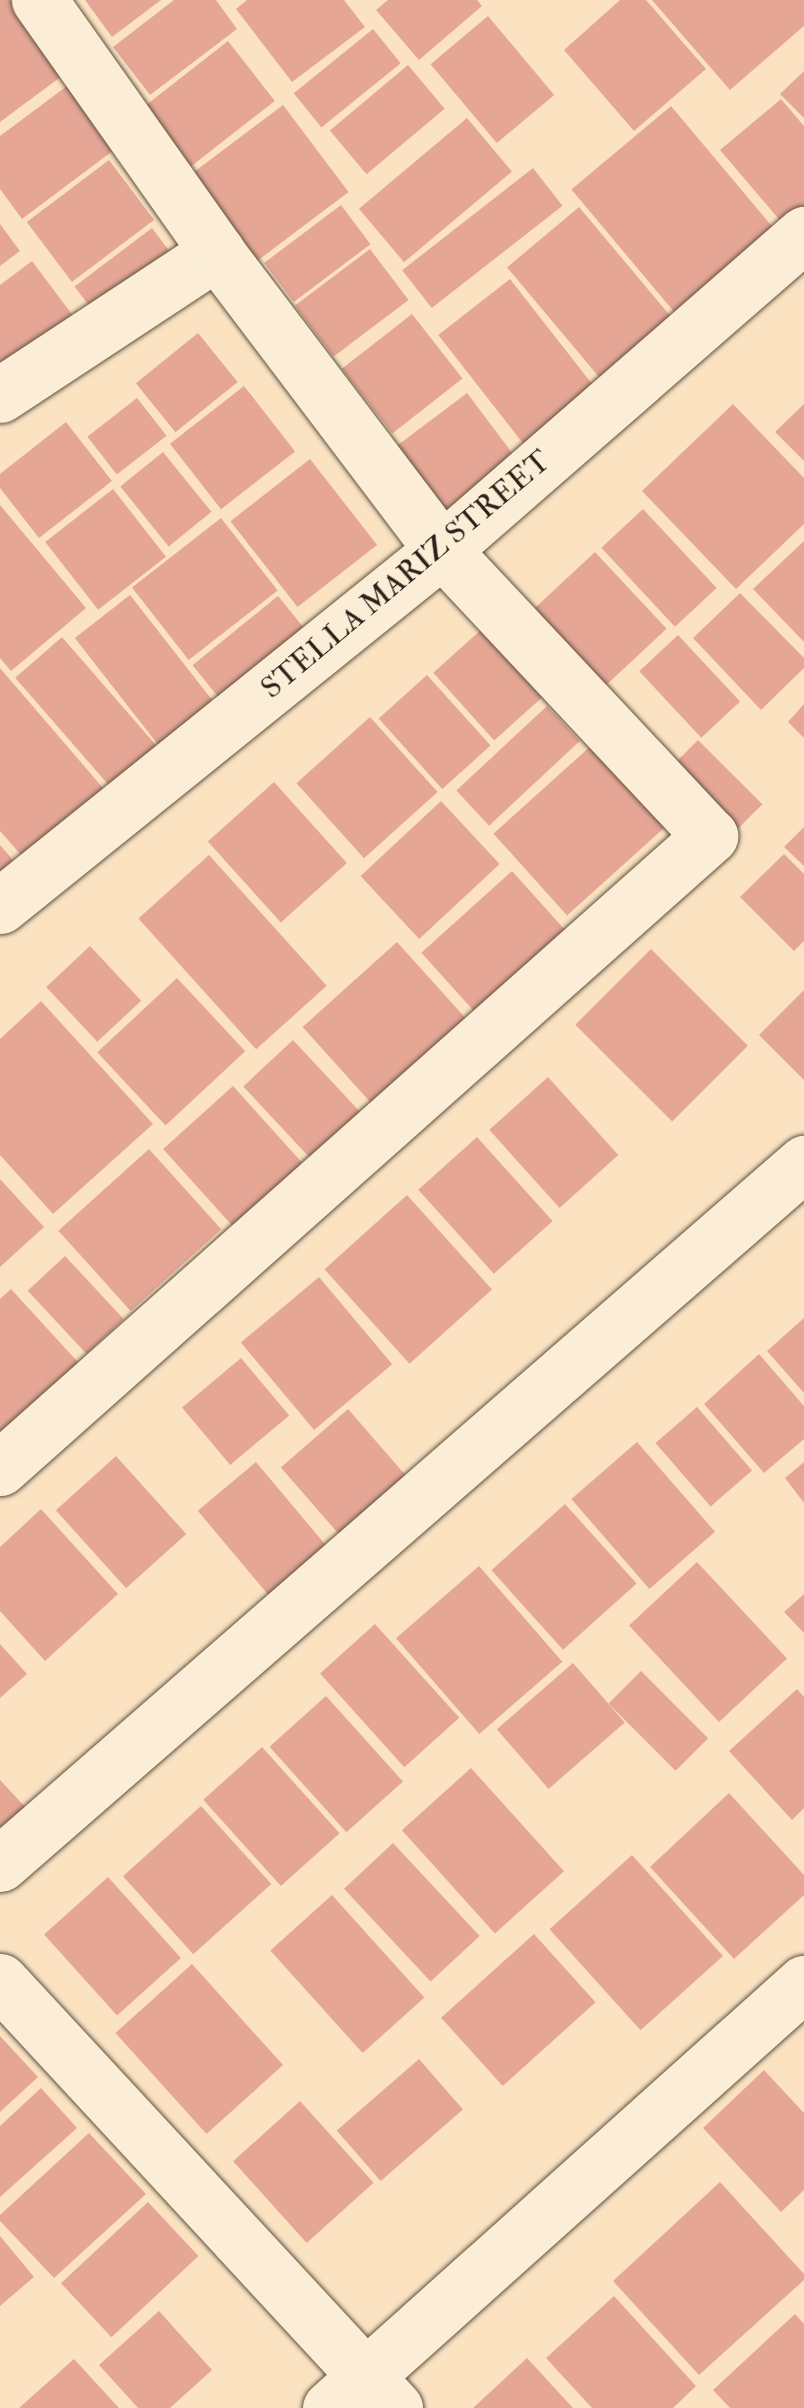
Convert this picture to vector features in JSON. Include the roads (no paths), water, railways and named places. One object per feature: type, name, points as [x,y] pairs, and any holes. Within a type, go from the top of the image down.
[{"type":"street","points":[[0,1468],[710,836],[442,550],[218,252],[38,0]]},
{"type":"street","name":"STELLA MARIZ STREET","points":[[0,906],[442,550],[804,234]]},
{"type":"street","points":[[0,395],[218,252]]},
{"type":"street","points":[[0,1864],[804,1163]]},
{"type":"street","points":[[0,1982],[364,2397],[804,1984]]}]
